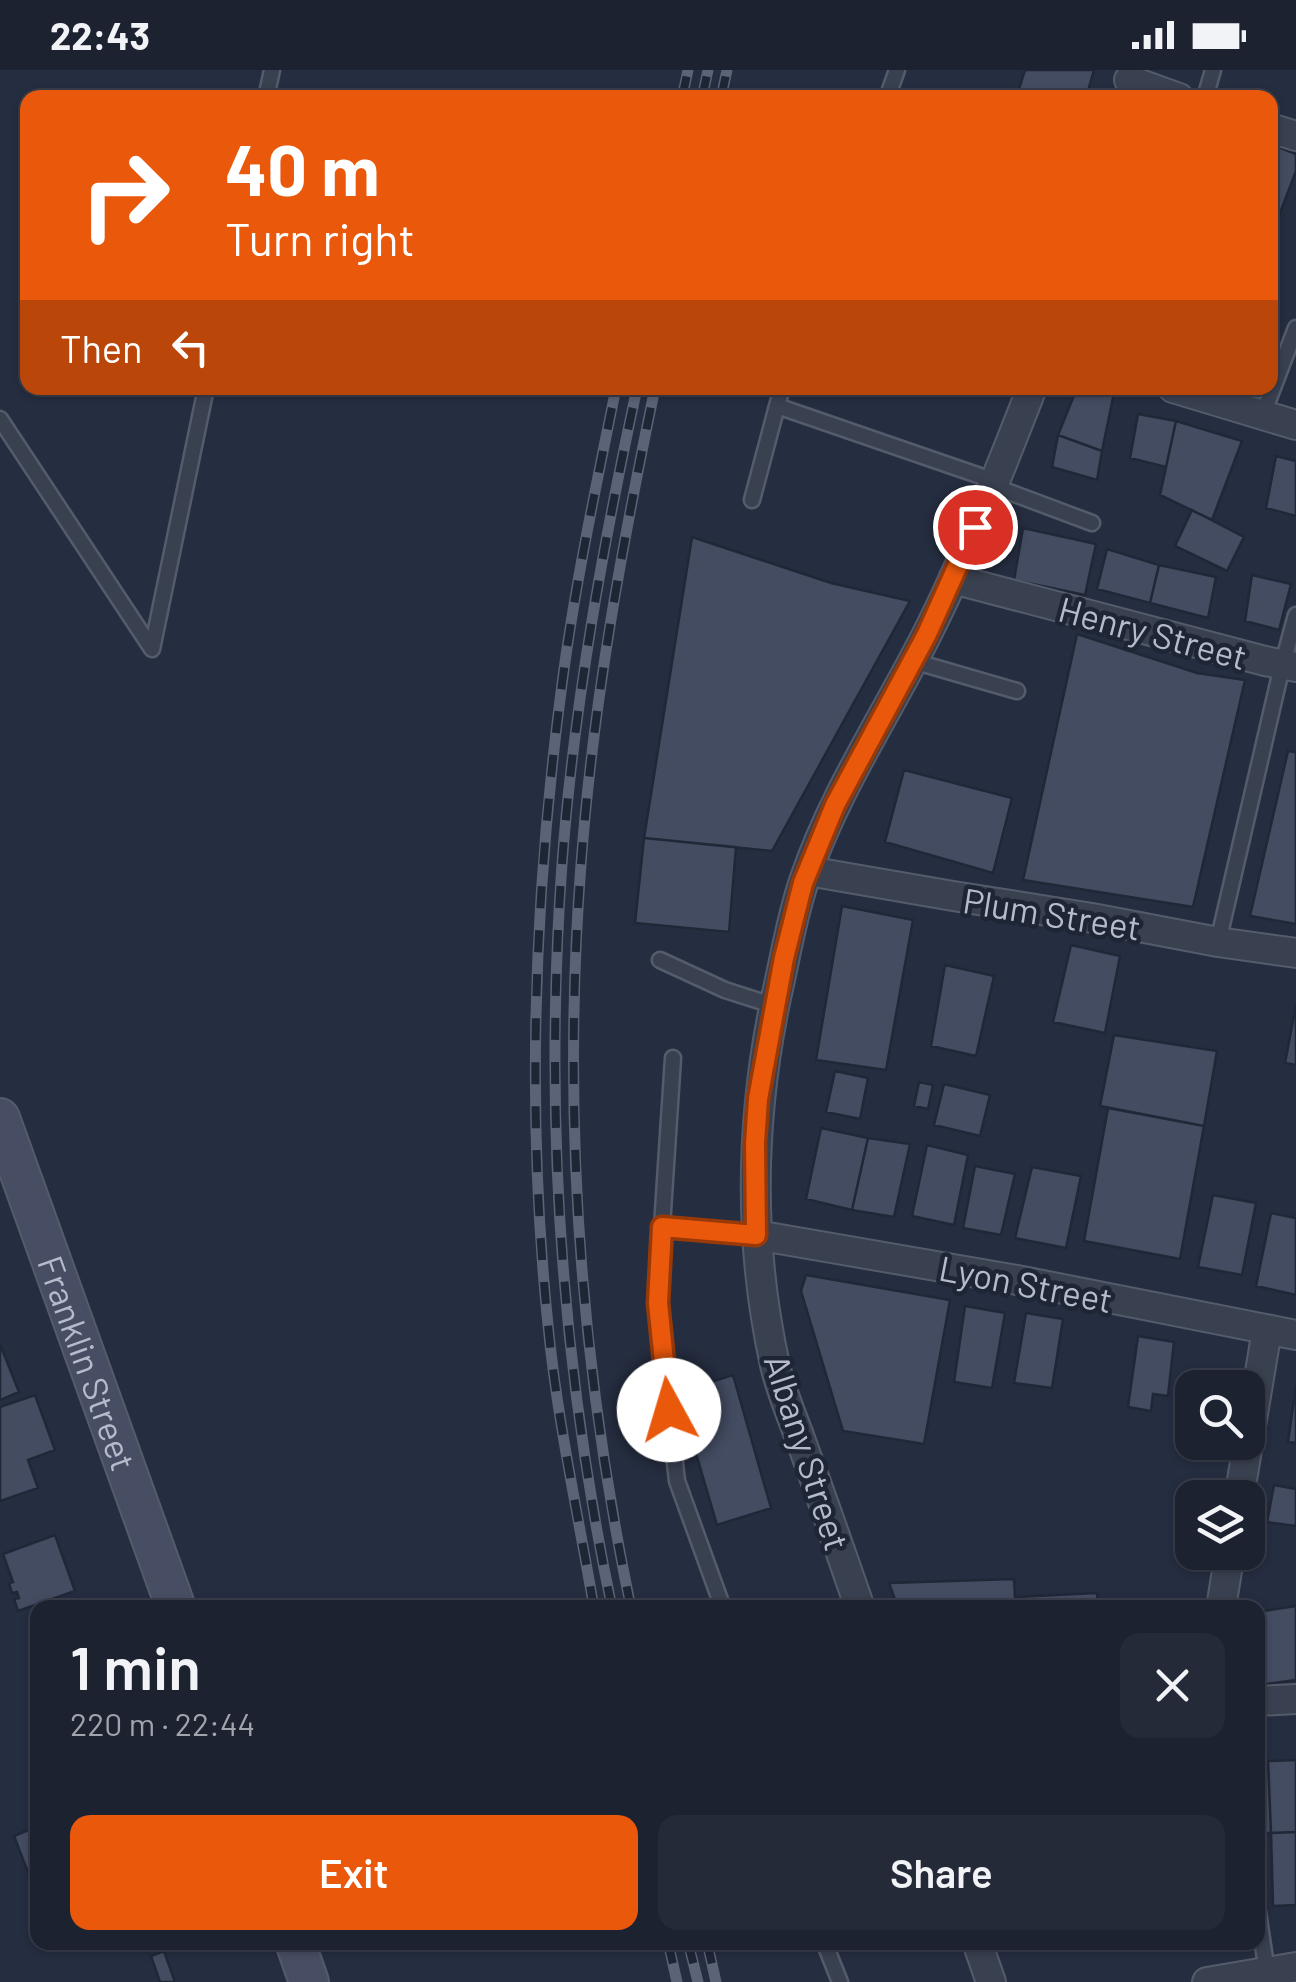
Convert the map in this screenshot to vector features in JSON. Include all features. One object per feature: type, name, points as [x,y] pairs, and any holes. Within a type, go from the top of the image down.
[{"type":"main road","name":"Franklin Street","points":[[0,1118],[173,1600]]},
{"type":"main road","points":[[298,1950],[309,1982]]},
{"type":"street","points":[[1128,82],[1154,90]]},
{"type":"street","name":"Albany Street","points":[[857,1600],[776,1367],[756,1235],[758,1099],[792,920],[808,871],[835,805],[953,579],[1029,395]]},
{"type":"street","points":[[1197,395],[1296,425]]},
{"type":"street","name":"Henry Street","points":[[953,579],[1289,667]]},
{"type":"street","name":"Plum Street","points":[[808,871],[1296,953]]},
{"type":"street","name":"Lyon Street","points":[[756,1235],[1296,1335]]},
{"type":"street","points":[[1242,1480],[1266,1330]]},
{"type":"street","points":[[1223,1600],[1227,1570]]},
{"type":"street","points":[[1265,1701],[1296,1699]]},
{"type":"street","points":[[981,1950],[991,1982]]},
{"type":"street","points":[[1207,1982],[1296,1967]]},
{"type":"lane","points":[[1278,375],[1296,328]]},
{"type":"lane","points":[[0,419],[152,649],[205,395]]},
{"type":"lane","points":[[752,500],[780,395]]},
{"type":"lane","points":[[1263,414],[1270,395]]},
{"type":"lane","points":[[777,406],[994,483],[1092,523]]},
{"type":"lane","points":[[1225,943],[1289,667],[1296,615]]},
{"type":"lane","points":[[912,661],[1017,691]]},
{"type":"lane","points":[[660,960],[725,990],[775,1006]]},
{"type":"lane","points":[[672,1058],[658,1303],[677,1482],[720,1600]]},
{"type":"lane","points":[[662,1227],[756,1235]]},
{"type":"lane","points":[[827,1950],[840,1982]]},
{"type":"lane","points":[[1264,1950],[1267,1972]]},
{"type":"building","points":[[1025,70],[1094,70],[1088,90],[1019,90]]},
{"type":"building","points":[[1278,147],[1296,154],[1296,171],[1278,218]]},
{"type":"building","points":[[1074,395],[1114,395],[1102,451],[1058,435]]},
{"type":"building","points":[[1138,414],[1176,421],[1166,467],[1130,458]]},
{"type":"building","points":[[1176,421],[1242,441],[1212,520],[1160,495]]},
{"type":"building","points":[[1058,435],[1102,451],[1097,480],[1052,467]]},
{"type":"building","points":[[1276,456],[1296,461],[1296,516],[1266,508]]},
{"type":"building","points":[[1192,510],[1244,537],[1227,571],[1175,546]]},
{"type":"building","points":[[1023,528],[1096,544],[1085,595],[1014,580]]},
{"type":"building","points":[[692,537],[831,583],[910,601],[772,851],[644,838]]},
{"type":"building","points":[[1107,549],[1159,565],[1150,603],[1097,589]]},
{"type":"building","points":[[1159,565],[1216,577],[1208,618],[1150,603]]},
{"type":"building","points":[[1252,575],[1291,584],[1279,630],[1245,621]]},
{"type":"building","points":[[1077,634],[1197,673],[1245,680],[1193,907],[1023,880]]},
{"type":"building","points":[[1288,751],[1296,752],[1296,924],[1250,916]]},
{"type":"building","points":[[904,770],[1012,798],[993,873],[885,842]]},
{"type":"building","points":[[644,838],[736,847],[729,932],[635,923]]},
{"type":"building","points":[[842,906],[913,920],[886,1070],[816,1060]]},
{"type":"building","points":[[1071,945],[1120,956],[1105,1033],[1053,1022]]},
{"type":"building","points":[[945,965],[994,976],[976,1056],[931,1046]]},
{"type":"building","points":[[1296,1005],[1296,1065],[1285,1063]]},
{"type":"building","points":[[1114,1035],[1217,1051],[1204,1126],[1100,1106]]},
{"type":"building","points":[[835,1071],[868,1078],[860,1119],[826,1112]]},
{"type":"building","points":[[919,1082],[933,1085],[928,1109],[914,1106]]},
{"type":"building","points":[[944,1084],[990,1095],[980,1136],[934,1125]]},
{"type":"building","points":[[1108,1108],[1204,1126],[1180,1259],[1084,1241]]},
{"type":"building","points":[[821,1128],[868,1138],[852,1210],[806,1199]]},
{"type":"building","points":[[868,1138],[910,1144],[894,1217],[852,1210]]},
{"type":"building","points":[[927,1145],[968,1155],[954,1225],[912,1216]]},
{"type":"building","points":[[975,1166],[1015,1174],[1001,1235],[963,1228]]},
{"type":"building","points":[[1032,1167],[1081,1176],[1066,1248],[1015,1238]]},
{"type":"building","points":[[1213,1195],[1256,1203],[1242,1275],[1198,1267]]},
{"type":"building","points":[[1271,1213],[1296,1218],[1296,1295],[1256,1286]]},
{"type":"building","points":[[806,1275],[950,1300],[924,1444],[843,1431],[801,1291]]},
{"type":"building","points":[[965,1306],[1005,1313],[992,1388],[954,1382]]},
{"type":"building","points":[[1026,1313],[1063,1319],[1052,1388],[1014,1383]]},
{"type":"building","points":[[1138,1336],[1174,1342],[1168,1396],[1153,1394],[1151,1411],[1128,1407]]},
{"type":"building","points":[[0,1344],[19,1392],[0,1400]]},
{"type":"building","points":[[733,1375],[771,1508],[717,1525],[678,1392]]},
{"type":"building","points":[[1296,1386],[1296,1443],[1288,1442]]},
{"type":"building","points":[[35,1395],[55,1450],[28,1460],[38,1488],[0,1501],[0,1407]]},
{"type":"building","points":[[1274,1485],[1296,1489],[1296,1526],[1267,1522]]},
{"type":"building","points":[[55,1535],[75,1591],[49,1600],[30,1600],[30,1607],[18,1611],[14,1599],[19,1598],[17,1592],[12,1593],[9,1583],[13,1582],[3,1554]]},
{"type":"building","points":[[1014,1579],[1015,1597],[1097,1593],[1097,1600],[895,1600],[889,1583]]},
{"type":"building","points":[[1296,1606],[1296,1680],[1265,1684],[1265,1611]]},
{"type":"building","points":[[1296,1760],[1296,1832],[1271,1833],[1268,1761]]},
{"type":"building","points":[[1268,1761],[1271,1833],[1265,1833]]},
{"type":"building","points":[[30,1829],[29,1875],[14,1836]]},
{"type":"building","points":[[1296,1832],[1296,1905],[1273,1906],[1271,1833]]},
{"type":"building","points":[[164,1951],[175,1982],[160,1982],[151,1956]]},
{"type":"railway","points":[[684,90],[688,70]]},
{"type":"railway","points":[[704,90],[708,70]]},
{"type":"railway","points":[[723,90],[727,70]]},
{"type":"railway","points":[[593,1600],[562,1431],[548,1325],[537,1165],[536,1004],[545,844],[562,684],[615,395]]},
{"type":"railway","points":[[610,1600],[594,1516],[569,1331],[556,1144],[555,1051],[567,804],[601,565],[636,395]]},
{"type":"railway","points":[[629,1600],[613,1516],[588,1331],[575,1144],[574,1051],[581,864],[593,744],[620,565],[654,395]]},
{"type":"railway","points":[[670,1950],[677,1982]]},
{"type":"railway","points":[[690,1950],[698,1982]]},
{"type":"railway","points":[[709,1950],[716,1982]]},
{"type":"route","points":[[669,1410],[658,1303],[662,1227],[756,1235],[758,1099],[784,958],[803,883],[835,805],[927,634],[975,527]]}]
